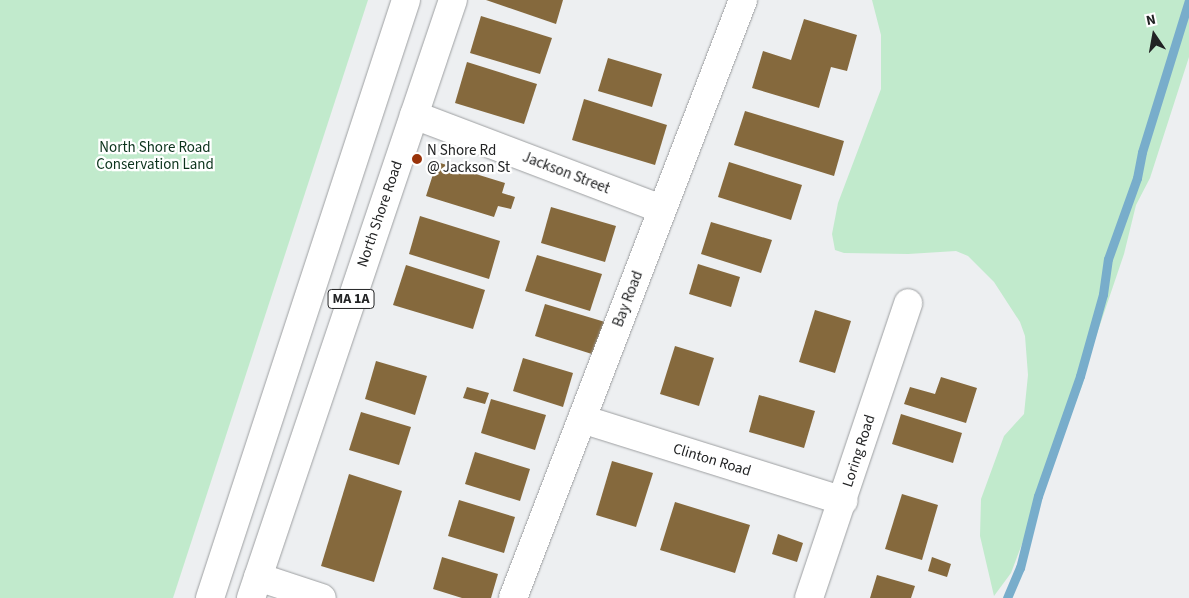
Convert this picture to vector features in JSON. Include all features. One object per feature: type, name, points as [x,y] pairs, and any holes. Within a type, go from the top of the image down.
[{"type":"main road","name":"MA 1A","points":[[210,598],[406,0]]},
{"type":"main road","name":"North Shore Road","points":[[254,588],[453,0]]},
{"type":"main road","name":"Bay Road","points":[[513,598],[743,0]]},
{"type":"main road","name":"Jackson Street","points":[[414,115],[662,209]]},
{"type":"main road","name":"Loring Road","points":[[809,598],[908,303]]},
{"type":"main road","name":"Clinton Road","points":[[582,419],[843,500]]},
{"type":"main road","points":[[254,588],[322,598]]},
{"type":"green space","name":"North Shore Road Conservation Land","points":[[0,0],[368,0],[173,598],[0,598]]},
{"type":"green space","points":[[872,0],[1189,0],[1189,57],[1150,178],[1136,205],[1124,254],[1085,369],[1083,383],[1011,573],[994,596],[980,536],[981,499],[1004,436],[1024,414],[1028,375],[1025,336],[1020,322],[994,282],[968,256],[956,251],[908,254],[844,253],[835,250],[832,234],[838,203],[881,89],[881,35]]},
{"type":"building","points":[[486,0],[563,0],[556,24]]},
{"type":"building","points":[[481,16],[552,38],[540,74],[470,53]]},
{"type":"building","points":[[804,19],[857,35],[847,71],[831,67],[819,108],[752,88],[763,51],[791,60]]},
{"type":"building","points":[[608,58],[662,74],[652,107],[598,91]]},
{"type":"building","points":[[467,62],[537,84],[524,124],[455,103]]},
{"type":"building","points":[[584,99],[667,125],[655,165],[572,140]]},
{"type":"building","points":[[745,111],[844,141],[834,176],[734,145]]},
{"type":"building","points":[[437,162],[505,183],[502,193],[515,197],[511,209],[498,206],[494,217],[426,196]]},
{"type":"building","points":[[729,162],[802,185],[791,220],[718,197]]},
{"type":"building","points":[[551,207],[616,226],[605,262],[541,243]]},
{"type":"building","points":[[420,216],[500,241],[489,279],[409,254]]},
{"type":"building","points":[[711,222],[772,240],[761,273],[701,254]]},
{"type":"building","points":[[537,255],[602,274],[590,311],[525,291]]},
{"type":"building","points":[[698,264],[740,277],[731,307],[689,294]]},
{"type":"building","points":[[406,265],[485,290],[473,329],[393,305]]},
{"type":"building","points":[[545,304],[605,322],[595,355],[535,336]]},
{"type":"building","points":[[815,310],[851,321],[835,373],[799,362]]},
{"type":"building","points":[[675,346],[714,358],[699,406],[660,394]]},
{"type":"building","points":[[523,358],[573,373],[563,407],[513,391]]},
{"type":"building","points":[[376,361],[427,376],[415,415],[365,399]]},
{"type":"building","points":[[941,377],[977,388],[966,423],[904,404],[910,387],[935,394]]},
{"type":"building","points":[[467,387],[489,393],[485,404],[463,398]]},
{"type":"building","points":[[759,395],[815,411],[804,448],[749,432]]},
{"type":"building","points":[[491,399],[546,415],[535,450],[481,433]]},
{"type":"building","points":[[361,412],[411,427],[399,465],[349,450]]},
{"type":"building","points":[[901,414],[962,433],[953,463],[892,444]]},
{"type":"building","points":[[475,452],[530,469],[520,501],[465,484]]},
{"type":"building","points":[[612,461],[653,473],[636,527],[596,515]]},
{"type":"building","points":[[349,474],[402,491],[374,582],[321,566]]},
{"type":"building","points":[[902,494],[938,505],[922,560],[885,549]]},
{"type":"building","points":[[459,500],[515,517],[504,553],[448,536]]},
{"type":"building","points":[[675,502],[750,525],[735,573],[660,550]]},
{"type":"building","points":[[778,534],[803,543],[797,562],[772,554]]},
{"type":"building","points":[[442,557],[498,574],[491,598],[462,598],[433,589]]},
{"type":"building","points":[[932,557],[951,564],[947,577],[928,571]]},
{"type":"building","points":[[877,575],[915,586],[911,598],[870,598]]},
{"type":"waterway","points":[[1007,598],[1020,568],[1038,496],[1080,376],[1103,294],[1108,259],[1137,178],[1142,152],[1189,0]]},
{"type":"place","name":"N Shore Rd @ Jackson St","points":[[417,159]]}]
